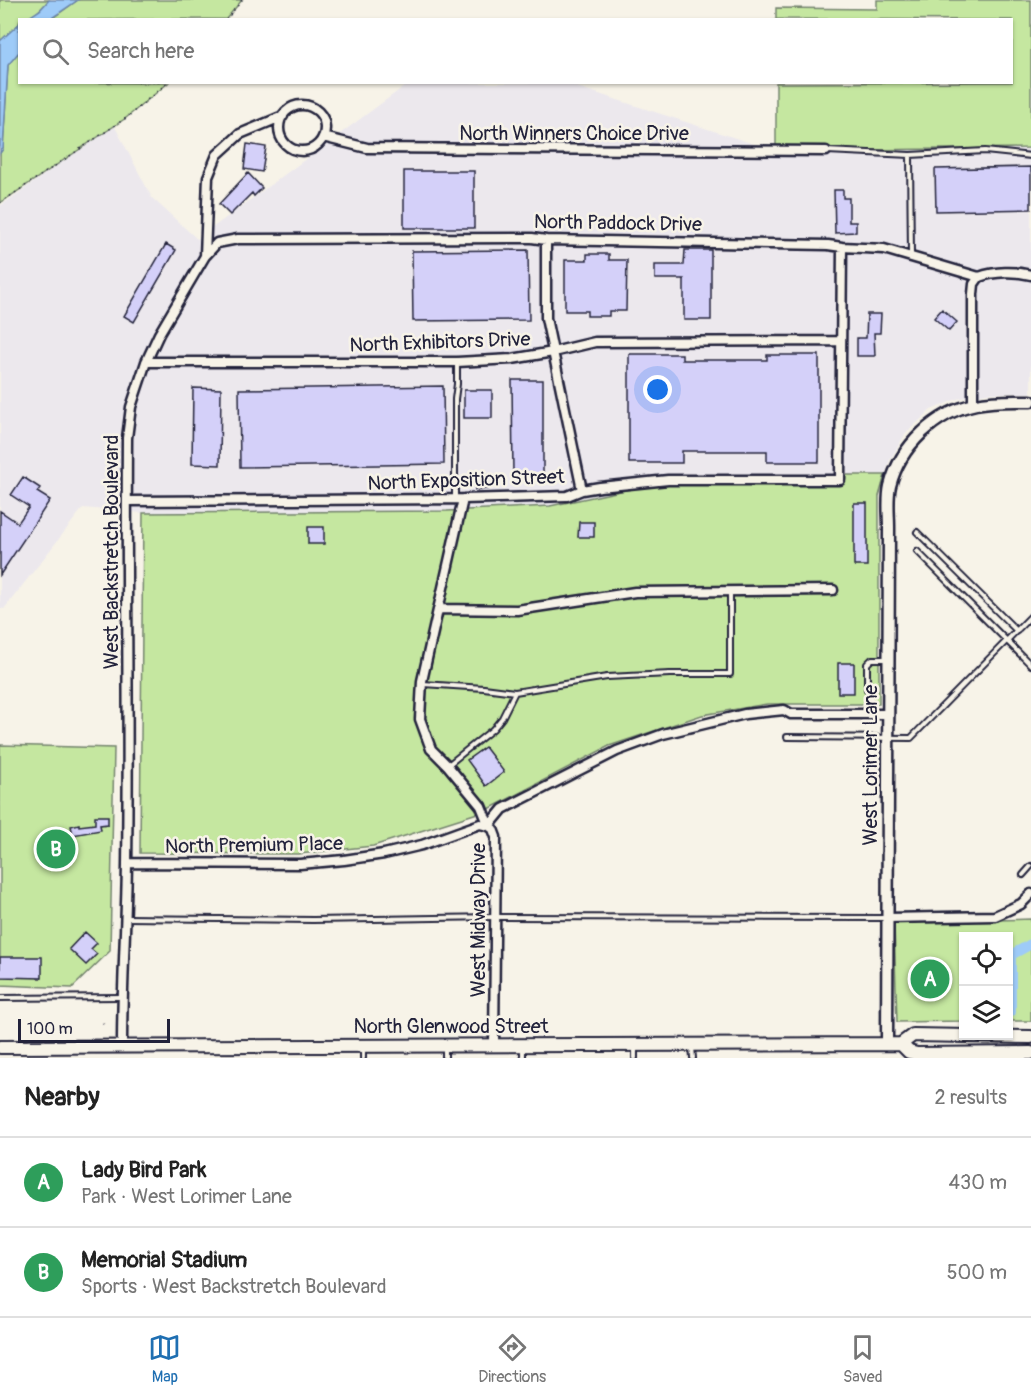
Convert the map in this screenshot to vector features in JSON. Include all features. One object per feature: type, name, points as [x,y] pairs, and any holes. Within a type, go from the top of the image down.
[{"type":"main road","name":"North Glenwood Street","points":[[0,1047],[67,1052],[122,1046],[445,1052],[494,1045],[523,1052],[635,1045],[901,1044],[913,1035],[1031,1036]]},
{"type":"main road","name":"North Glenwood Street","points":[[901,1044],[909,1052],[917,1054],[1031,1053]]},
{"type":"street","points":[[309,106],[321,115],[325,129],[323,137],[314,148],[299,150],[292,148],[282,138],[280,123],[283,116],[294,107],[309,106]]},
{"type":"street","name":"West Backstretch Boulevard","points":[[122,1046],[127,863],[127,438],[131,407],[146,362],[159,334],[205,256],[208,177],[217,155],[240,134],[283,116]]},
{"type":"street","name":"North Winners Choice Drive","points":[[323,137],[367,148],[826,150]]},
{"type":"street","name":"North Paddock Drive","points":[[205,256],[217,243],[238,239],[531,237],[546,240],[817,245],[884,249],[980,277],[995,273],[1031,275]]},
{"type":"street","points":[[546,240],[546,318],[582,490]]},
{"type":"street","points":[[841,341],[842,247]]},
{"type":"street","points":[[980,277],[974,284],[973,294],[973,404],[990,401],[1031,401]]},
{"type":"street","name":"North Exhibitors Drive","points":[[146,362],[457,362],[512,359],[595,342],[841,341]]},
{"type":"street","name":"North Exposition Street","points":[[127,501],[567,496],[582,490],[600,487],[668,480],[840,480],[841,341]]},
{"type":"street","name":"West Lorimer Lane","points":[[887,1044],[890,486],[903,456],[916,438],[948,414],[973,404]]},
{"type":"street","name":"West Midway Drive","points":[[459,499],[422,684],[420,719],[431,749],[481,806],[496,837],[494,1045]]},
{"type":"street","points":[[438,609],[516,610],[635,592],[833,590]]},
{"type":"street","points":[[489,826],[503,809],[617,751],[663,734],[745,714],[784,710],[791,714],[888,714]]},
{"type":"street","name":"North Premium Place","points":[[127,863],[300,864],[344,860],[384,854],[422,845],[480,825],[489,826]]},
{"type":"street","points":[[887,918],[995,916],[1021,904],[1031,894]]},
{"type":"lane","points":[[826,150],[910,154],[985,151],[1031,156]]},
{"type":"lane","points":[[910,154],[911,256]]},
{"type":"lane","points":[[457,362],[455,399],[459,499]]},
{"type":"lane","points":[[917,532],[1017,631]]},
{"type":"lane","points":[[917,551],[1031,665]]},
{"type":"lane","points":[[422,684],[515,692],[607,677],[729,674],[730,591]]},
{"type":"lane","points":[[787,737],[910,738],[1031,616]]},
{"type":"lane","points":[[867,689],[867,664],[872,659],[888,659]]},
{"type":"lane","points":[[448,766],[493,729],[502,718],[515,692]]},
{"type":"lane","points":[[1023,875],[1031,866]]},
{"type":"lane","points":[[126,918],[313,920],[495,917],[887,918]]},
{"type":"lane","points":[[0,998],[122,997]]},
{"type":"lane","points":[[635,1045],[635,1058]]},
{"type":"lane","points":[[692,1045],[693,1058]]},
{"type":"path","points":[[228,18],[242,0]]},
{"type":"path","points":[[0,203],[126,118],[166,84]]},
{"type":"path","points":[[103,1024],[105,1018]]},
{"type":"shaded area","points":[[408,84],[568,84],[776,151],[1031,148],[1031,393],[987,393],[957,399],[931,410],[906,433],[890,460],[885,475],[696,475],[550,506],[447,511],[143,513],[83,508],[4,609],[0,608],[0,206],[114,125],[152,198],[197,239]]},
{"type":"green space","points":[[0,0],[49,0],[32,16],[18,18],[18,25],[0,41]]},
{"type":"green space","points":[[78,0],[242,0],[227,18],[53,18]]},
{"type":"green space","points":[[877,0],[1031,0],[1031,148],[776,151],[776,84],[1013,84],[1013,18],[776,18],[776,8],[877,9]]},
{"type":"green space","points":[[18,53],[18,84],[167,84],[126,118],[0,203],[0,153],[3,149],[8,65]]},
{"type":"green space","points":[[696,475],[885,475],[879,496],[879,704],[767,704],[702,715],[609,746],[487,810],[373,846],[299,854],[140,853],[143,513],[447,511],[550,506]]},
{"type":"green space","points":[[0,745],[114,748],[110,951],[72,988],[0,985]]},
{"type":"green space","points":[[1031,919],[1031,1021],[1013,1021],[1013,932],[959,932],[959,1021],[897,1022],[894,923]]},
{"type":"water","points":[[49,0],[78,0],[51,18],[28,18],[40,10]]},
{"type":"water","points":[[18,25],[18,53],[8,65],[3,149],[0,153],[0,41]]},
{"type":"building","points":[[247,144],[266,147],[262,172],[244,169]]},
{"type":"building","points":[[1031,167],[1031,209],[936,211],[935,169]]},
{"type":"building","points":[[404,171],[474,171],[474,228],[404,228]]},
{"type":"building","points":[[248,173],[262,188],[254,196],[252,193],[230,215],[219,204]]},
{"type":"building","points":[[834,190],[843,190],[843,198],[849,198],[849,222],[856,222],[856,232],[835,233]]},
{"type":"building","points":[[166,244],[176,250],[134,322],[124,316]]},
{"type":"building","points":[[528,250],[529,320],[413,321],[412,251]]},
{"type":"building","points":[[685,250],[711,250],[711,320],[684,320],[684,279],[655,279],[655,265],[684,265]]},
{"type":"building","points":[[587,254],[609,254],[609,260],[627,260],[626,311],[609,311],[609,316],[587,316],[587,311],[565,311],[565,260],[587,260]]},
{"type":"building","points":[[942,309],[957,322],[949,331],[934,318]]},
{"type":"building","points":[[867,314],[881,314],[880,333],[874,333],[875,356],[857,356],[857,338],[866,338]]},
{"type":"building","points":[[629,354],[682,354],[682,360],[767,360],[767,355],[819,355],[819,462],[767,462],[767,451],[682,451],[682,463],[629,463]]},
{"type":"building","points":[[512,380],[543,380],[543,476],[513,476]]},
{"type":"building","points":[[443,386],[444,464],[240,467],[239,389]]},
{"type":"building","points":[[193,388],[221,389],[220,465],[192,464]]},
{"type":"building","points":[[464,390],[492,390],[492,418],[464,418]]},
{"type":"building","points":[[474,475],[488,475],[488,489],[475,490]]},
{"type":"building","points":[[23,477],[40,488],[37,492],[50,500],[0,575],[0,511],[18,523],[29,507],[11,495]]},
{"type":"building","points":[[854,503],[867,503],[867,566],[854,566]]},
{"type":"building","points":[[579,522],[594,522],[594,537],[578,537]]},
{"type":"building","points":[[308,527],[324,527],[324,544],[308,544]]},
{"type":"building","points":[[838,663],[854,663],[854,693],[838,693]]},
{"type":"building","points":[[485,747],[504,772],[486,786],[467,760]]},
{"type":"building","points":[[95,816],[108,816],[108,824],[100,825],[101,830],[73,835],[71,826],[95,824]]},
{"type":"building","points":[[85,932],[97,943],[91,949],[97,954],[86,965],[69,949]]},
{"type":"building","points":[[0,957],[42,957],[42,978],[0,977]]},
{"type":"waterway","points":[[1011,986],[1011,955],[1031,944]]},
{"type":"place","name":"Memorial Stadium","points":[[56,849]]},
{"type":"place","name":"Lady Bird Park","points":[[930,979]]}]
